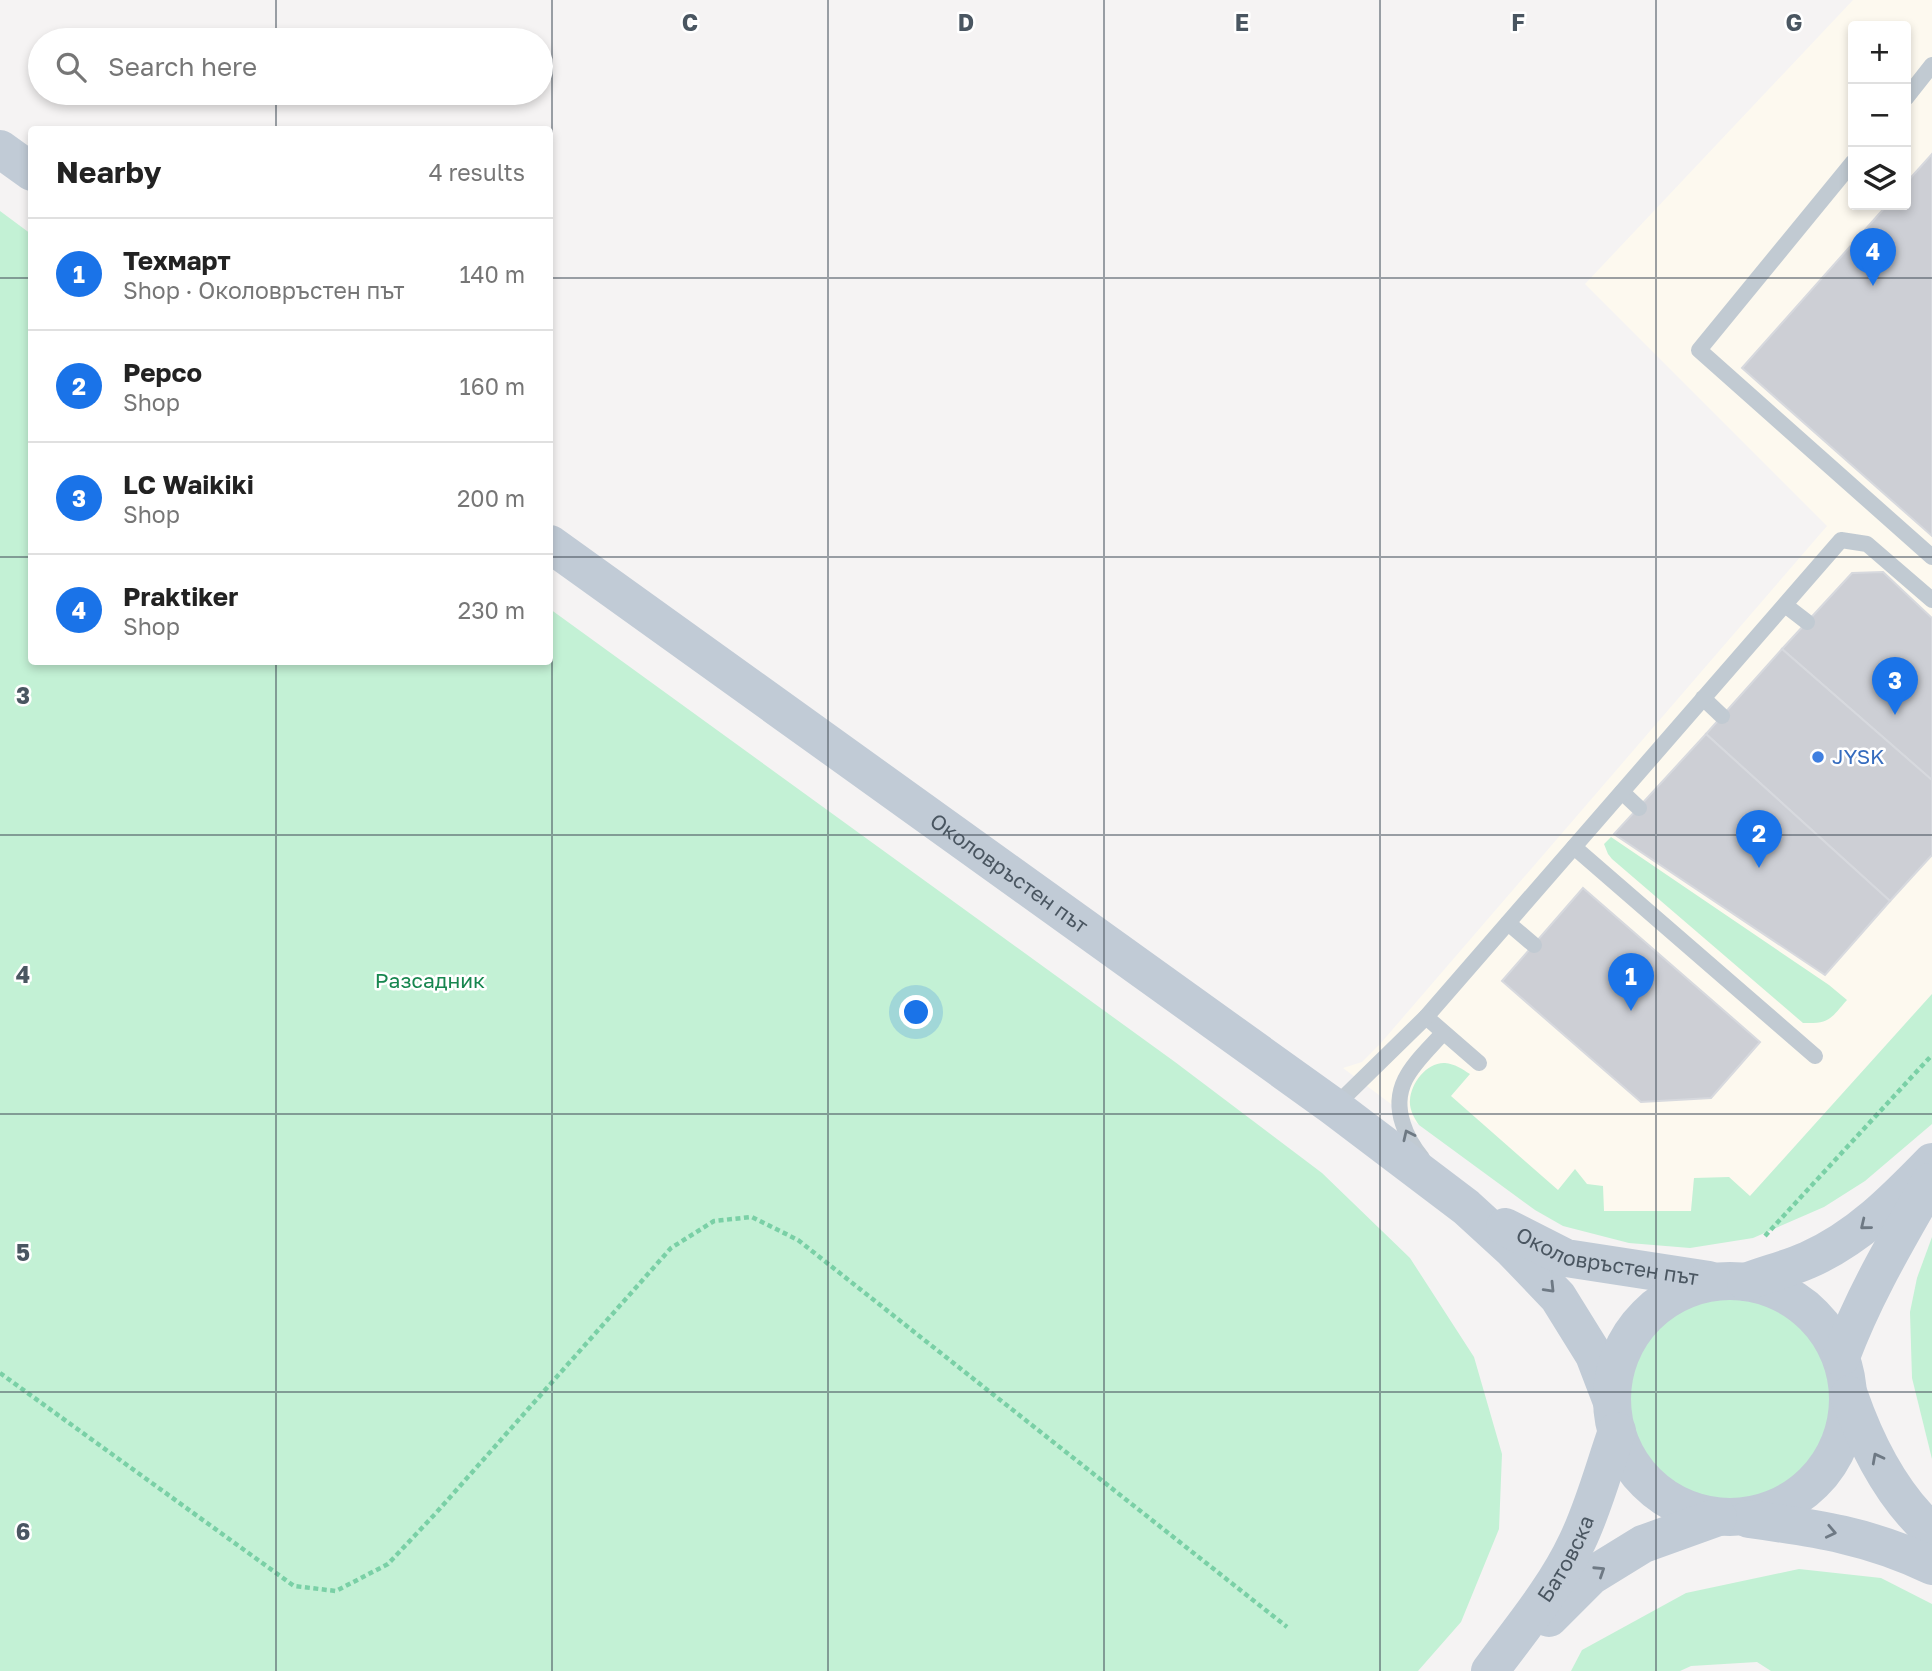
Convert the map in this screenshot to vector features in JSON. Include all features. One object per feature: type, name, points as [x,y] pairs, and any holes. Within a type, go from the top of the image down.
[{"type":"main road","points":[[0,149],[28,169]]},
{"type":"main road","name":"Околовръстен път","points":[[553,546],[1334,1107],[1466,1207],[1513,1250],[1558,1297],[1594,1354],[1614,1417]]},
{"type":"main road","points":[[1731,1282],[1808,1260],[1848,1238],[1892,1203],[1932,1162]]},
{"type":"main road","points":[[1729,1517],[1755,1516],[1797,1498],[1820,1477],[1837,1452],[1843,1438],[1849,1408],[1845,1375],[1855,1319],[1874,1280],[1932,1179]]},
{"type":"main road","name":"Околовръстен път","points":[[1466,1207],[1566,1258],[1731,1282]]},
{"type":"main road","points":[[1932,1532],[1885,1475],[1865,1437],[1845,1375],[1826,1329],[1804,1307],[1777,1290],[1762,1285],[1731,1282],[1699,1284],[1667,1298],[1641,1321],[1622,1351],[1613,1384],[1614,1417],[1631,1463],[1654,1490],[1668,1500],[1701,1514],[1824,1530],[1868,1540],[1932,1566]]},
{"type":"main road","name":"Батовска","points":[[1490,1671],[1556,1579],[1577,1544],[1593,1506],[1614,1417]]},
{"type":"main road","name":"Батовска","points":[[1500,1671],[1591,1576],[1643,1544],[1729,1517]]},
{"type":"lane","points":[[1911,92],[1932,65]]},
{"type":"lane","points":[[1848,168],[1699,350],[1932,557]]},
{"type":"lane","points":[[1334,1107],[1426,1017],[1841,540],[1867,544],[1932,600]]},
{"type":"lane","points":[[1785,605],[1807,622]]},
{"type":"lane","points":[[1703,698],[1722,716]]},
{"type":"lane","points":[[1622,792],[1639,808]]},
{"type":"lane","points":[[1574,847],[1815,1056]]},
{"type":"lane","points":[[1508,923],[1534,945]]},
{"type":"lane","points":[[1426,1017],[1479,1063]]},
{"type":"lane","points":[[1443,1033],[1409,1072],[1401,1086],[1399,1112],[1416,1152],[1466,1207]]},
{"type":"path","points":[[1762,1239],[1932,1055]]},
{"type":"path","points":[[0,1373],[294,1586],[336,1591],[388,1564],[671,1248],[714,1221],[752,1217],[798,1240],[1287,1627]]},
{"type":"shaded area","points":[[1853,0],[1932,0],[1932,994],[1750,1196],[1694,1179],[1691,1211],[1604,1211],[1558,1191],[1450,1096],[1412,1115],[1419,1125],[1343,1068],[1362,1062],[1380,1044],[1827,526],[1585,284]]},
{"type":"green space","name":"Разсадник","points":[[0,211],[28,232],[28,665],[553,665],[553,611],[1175,1062],[1322,1173],[1410,1258],[1474,1357],[1502,1454],[1499,1529],[1461,1622],[1418,1671],[0,1671]]},
{"type":"green space","points":[[1611,837],[1829,985],[1847,1000],[1829,1019],[1803,1023],[1612,859],[1604,844]]},
{"type":"green space","points":[[1932,994],[1932,1124],[1865,1181],[1824,1207],[1753,1238],[1690,1248],[1629,1243],[1563,1226],[1535,1210],[1419,1125],[1410,1107],[1413,1087],[1426,1070],[1445,1063],[1455,1066],[1470,1074],[1451,1096],[1558,1190],[1575,1169],[1587,1184],[1603,1186],[1604,1211],[1691,1211],[1694,1178],[1729,1177],[1750,1196]]},
{"type":"green space","points":[[1932,1237],[1932,1459],[1912,1378],[1910,1312],[1917,1278]]},
{"type":"green space","points":[[1730,1299],[1769,1307],[1786,1316],[1801,1329],[1814,1344],[1823,1361],[1831,1400],[1823,1439],[1814,1456],[1801,1471],[1786,1484],[1769,1493],[1730,1501],[1691,1493],[1674,1484],[1659,1471],[1646,1456],[1637,1439],[1629,1400],[1637,1361],[1646,1344],[1659,1329],[1674,1316],[1691,1307]]},
{"type":"green space","points":[[1799,1569],[1881,1578],[1932,1604],[1932,1671],[1771,1671],[1757,1662],[1691,1666],[1680,1671],[1571,1671],[1582,1650],[1686,1593]]},
{"type":"building","points":[[1932,154],[1932,536],[1742,368],[1883,210],[1911,210],[1911,177]]},
{"type":"building","points":[[1883,572],[1932,618],[1932,780],[1782,649],[1852,573]]},
{"type":"building","name":"JYSK","points":[[1782,649],[1932,780],[1932,855],[1890,901],[1706,734]]},
{"type":"building","points":[[1706,734],[1890,901],[1825,975],[1614,834]]},
{"type":"building","points":[[1583,888],[1760,1042],[1711,1098],[1641,1102],[1502,981]]},
{"type":"place","name":"Praktiker","points":[[1873,286]]},
{"type":"place","name":"LC Waikiki","points":[[1895,715]]},
{"type":"place","name":"JYSK","points":[[1818,757]]},
{"type":"place","name":"Pepco","points":[[1759,868]]},
{"type":"place","name":"Техмарт","points":[[1631,1011]]}]
